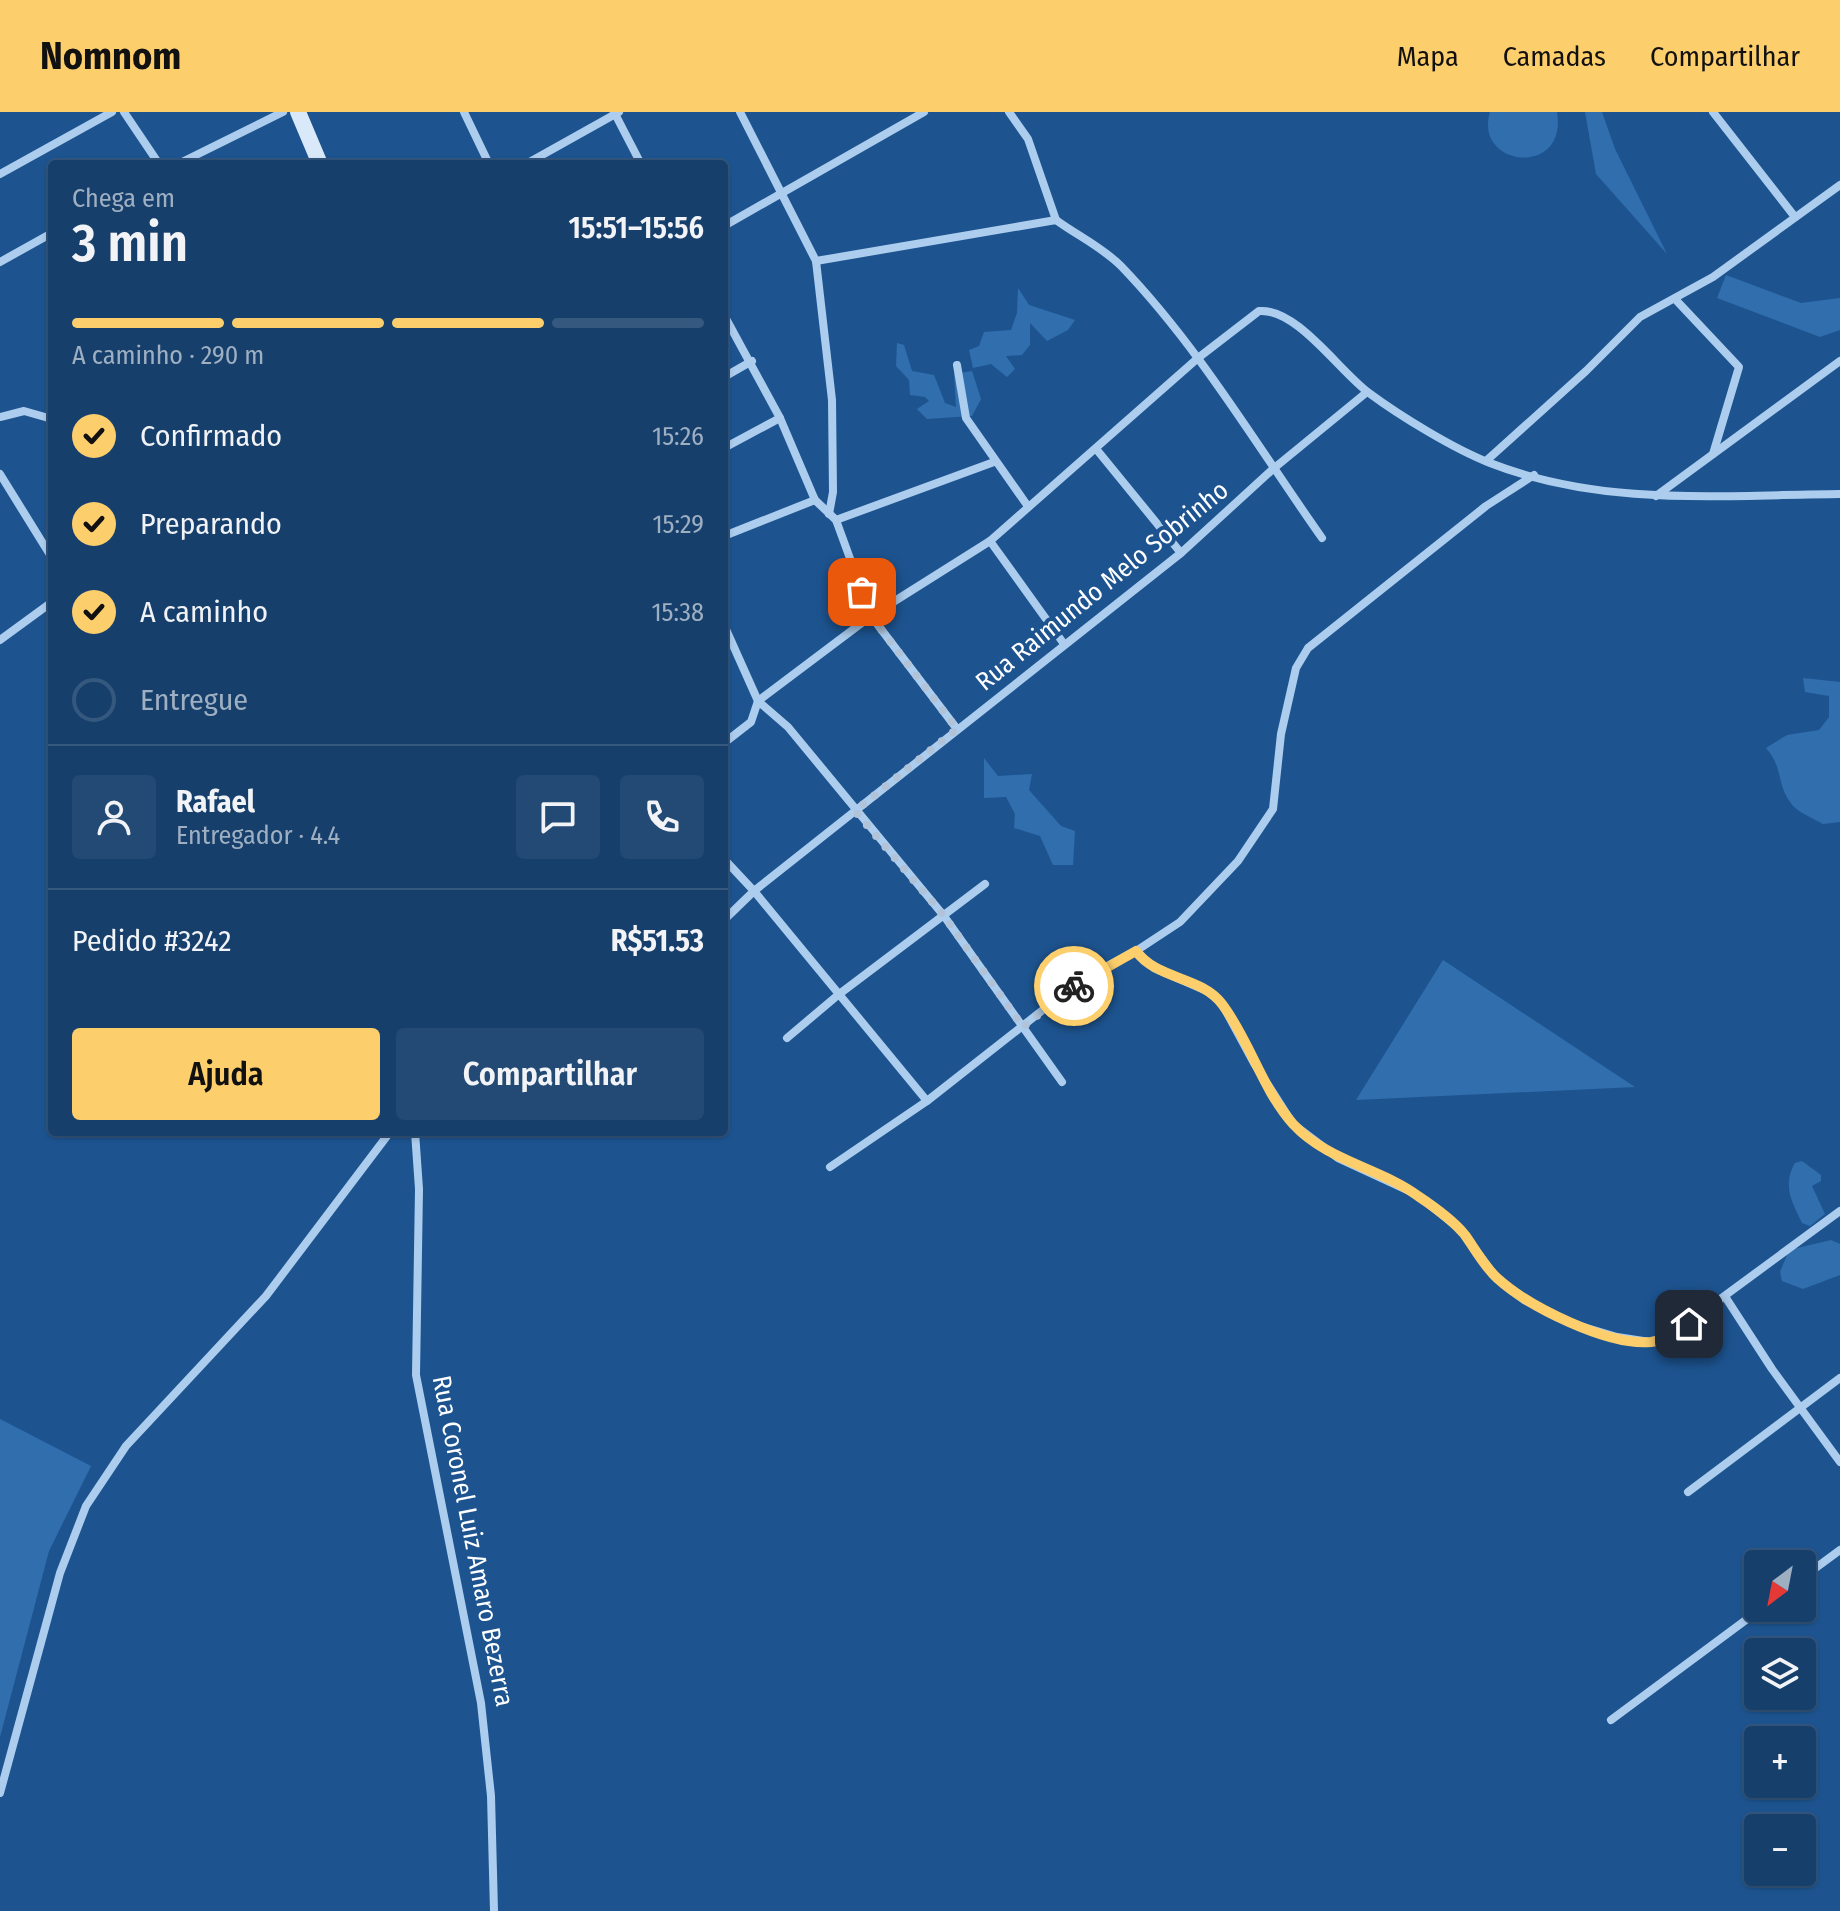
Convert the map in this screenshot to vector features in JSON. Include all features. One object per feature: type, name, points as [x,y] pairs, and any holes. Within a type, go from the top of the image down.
[{"type":"street","points":[[0,174],[112,112]]},
{"type":"street","points":[[124,112],[156,160]]},
{"type":"street","points":[[186,160],[283,112]]},
{"type":"street","points":[[298,112],[318,160]]},
{"type":"street","points":[[464,112],[487,160]]},
{"type":"street","points":[[740,112],[816,261],[832,400],[832,517]]},
{"type":"street","points":[[728,224],[924,112]]},
{"type":"street","points":[[1009,112],[1028,139],[1056,220]]},
{"type":"street","points":[[533,160],[616,113],[639,160]]},
{"type":"street","points":[[1718,113],[1795,217]]},
{"type":"street","points":[[1486,461],[1586,371],[1640,317],[1713,277],[1840,185]]},
{"type":"street","points":[[816,261],[924,245],[1015,224],[1056,220],[1096,244],[1120,266],[1198,358],[1322,538]]},
{"type":"street","points":[[0,262],[48,235]]},
{"type":"street","points":[[1675,299],[1739,367],[1713,454]]},
{"type":"street","points":[[728,740],[751,722],[758,701],[871,616],[990,541],[1027,505],[1097,450],[1198,358],[1249,318],[1267,311],[1283,316],[1299,328],[1367,392],[1486,461],[1562,484],[1656,496],[1840,494]]},
{"type":"street","points":[[728,322],[752,361],[780,418],[815,500],[832,517],[871,616],[957,729]]},
{"type":"street","points":[[728,375],[752,361]]},
{"type":"street","points":[[1656,496],[1840,361]]},
{"type":"street","points":[[957,365],[966,418],[1027,505]]},
{"type":"street","name":"Rua Raimundo Melo Sobrinho","points":[[728,916],[754,891],[1181,553],[1273,469],[1367,392]]},
{"type":"street","points":[[0,417],[24,411],[48,418]]},
{"type":"street","points":[[728,446],[780,418]]},
{"type":"street","points":[[1097,450],[1181,553]]},
{"type":"street","points":[[832,517],[994,462]]},
{"type":"street","points":[[0,474],[48,552]]},
{"type":"street","points":[[830,1167],[927,1101],[1081,980],[1136,951],[1190,911],[1238,861],[1273,809],[1281,734],[1296,668],[1308,648],[1486,506],[1534,475]]},
{"type":"street","points":[[728,534],[815,500]]},
{"type":"street","points":[[990,541],[1064,644]]},
{"type":"street","points":[[0,640],[48,605]]},
{"type":"street","points":[[728,634],[758,701],[788,727],[944,916],[1062,1082]]},
{"type":"street","points":[[728,863],[927,1101]]},
{"type":"street","points":[[787,1038],[838,995],[985,884]]},
{"type":"street","points":[[1136,951],[1154,968],[1207,991],[1221,1002],[1254,1063],[1293,1124],[1338,1158],[1416,1194],[1462,1231],[1495,1276],[1524,1300],[1570,1323],[1650,1342],[1670,1336],[1726,1298],[1840,1211]]},
{"type":"street","points":[[0,1793],[60,1573],[86,1506],[126,1446],[266,1296],[387,1136]]},
{"type":"street","name":"Rua Coronel Luiz Amaro Bezerra","points":[[415,1136],[419,1189],[416,1375],[481,1703],[491,1796],[494,1911]]},
{"type":"street","points":[[1726,1298],[1840,1462]]},
{"type":"street","points":[[1688,1492],[1840,1378]]},
{"type":"street","points":[[1816,1568],[1840,1550]]},
{"type":"street","points":[[1611,1720],[1744,1621]]},
{"type":"shaded area","points":[[1490,112],[1557,112],[1557,133],[1549,148],[1536,156],[1507,154],[1495,144],[1488,130]]},
{"type":"shaded area","points":[[1585,112],[1602,112],[1615,149],[1667,254],[1596,174]]},
{"type":"shaded area","points":[[1726,275],[1801,303],[1840,298],[1840,330],[1820,337],[1717,298]]},
{"type":"shaded area","points":[[1018,288],[1029,305],[1075,320],[1068,330],[1047,341],[1030,323],[1030,345],[1022,355],[1006,356],[1015,369],[1007,377],[991,364],[973,368],[969,350],[979,346],[984,332],[1011,330],[1017,313]]},
{"type":"shaded area","points":[[897,343],[904,345],[912,371],[934,375],[945,403],[956,407],[954,374],[972,371],[981,399],[972,416],[927,419],[917,409],[929,401],[925,397],[910,395],[909,380],[896,366]]},
{"type":"shaded area","points":[[1803,678],[1840,682],[1840,822],[1823,824],[1793,806],[1766,748],[1787,735],[1819,730],[1829,717],[1829,696],[1805,692]]},
{"type":"shaded area","points":[[984,758],[998,776],[1032,774],[1029,790],[1061,826],[1075,831],[1073,865],[1053,865],[1040,836],[1014,828],[1015,814],[1006,797],[984,798]]},
{"type":"shaded area","points":[[1443,960],[1635,1087],[1356,1100]]},
{"type":"shaded area","points":[[1802,1161],[1821,1175],[1821,1181],[1812,1186],[1825,1214],[1810,1226],[1802,1223],[1789,1186],[1795,1163]]},
{"type":"shaded area","points":[[1831,1240],[1840,1244],[1840,1275],[1803,1289],[1782,1281],[1780,1272],[1789,1250]]},
{"type":"shaded area","points":[[0,1419],[91,1466],[49,1551],[0,1737]]},
{"type":"way so far","points":[[862,592],[871,616],[957,729],[855,811],[944,916],[1023,1027],[1074,986]]},
{"type":"route","points":[[1074,986],[1136,951],[1143,961],[1154,968],[1207,991],[1221,1002],[1254,1063],[1293,1124],[1338,1158],[1416,1194],[1462,1231],[1495,1276],[1524,1300],[1570,1323],[1617,1337],[1650,1342],[1670,1336],[1689,1324]]}]
